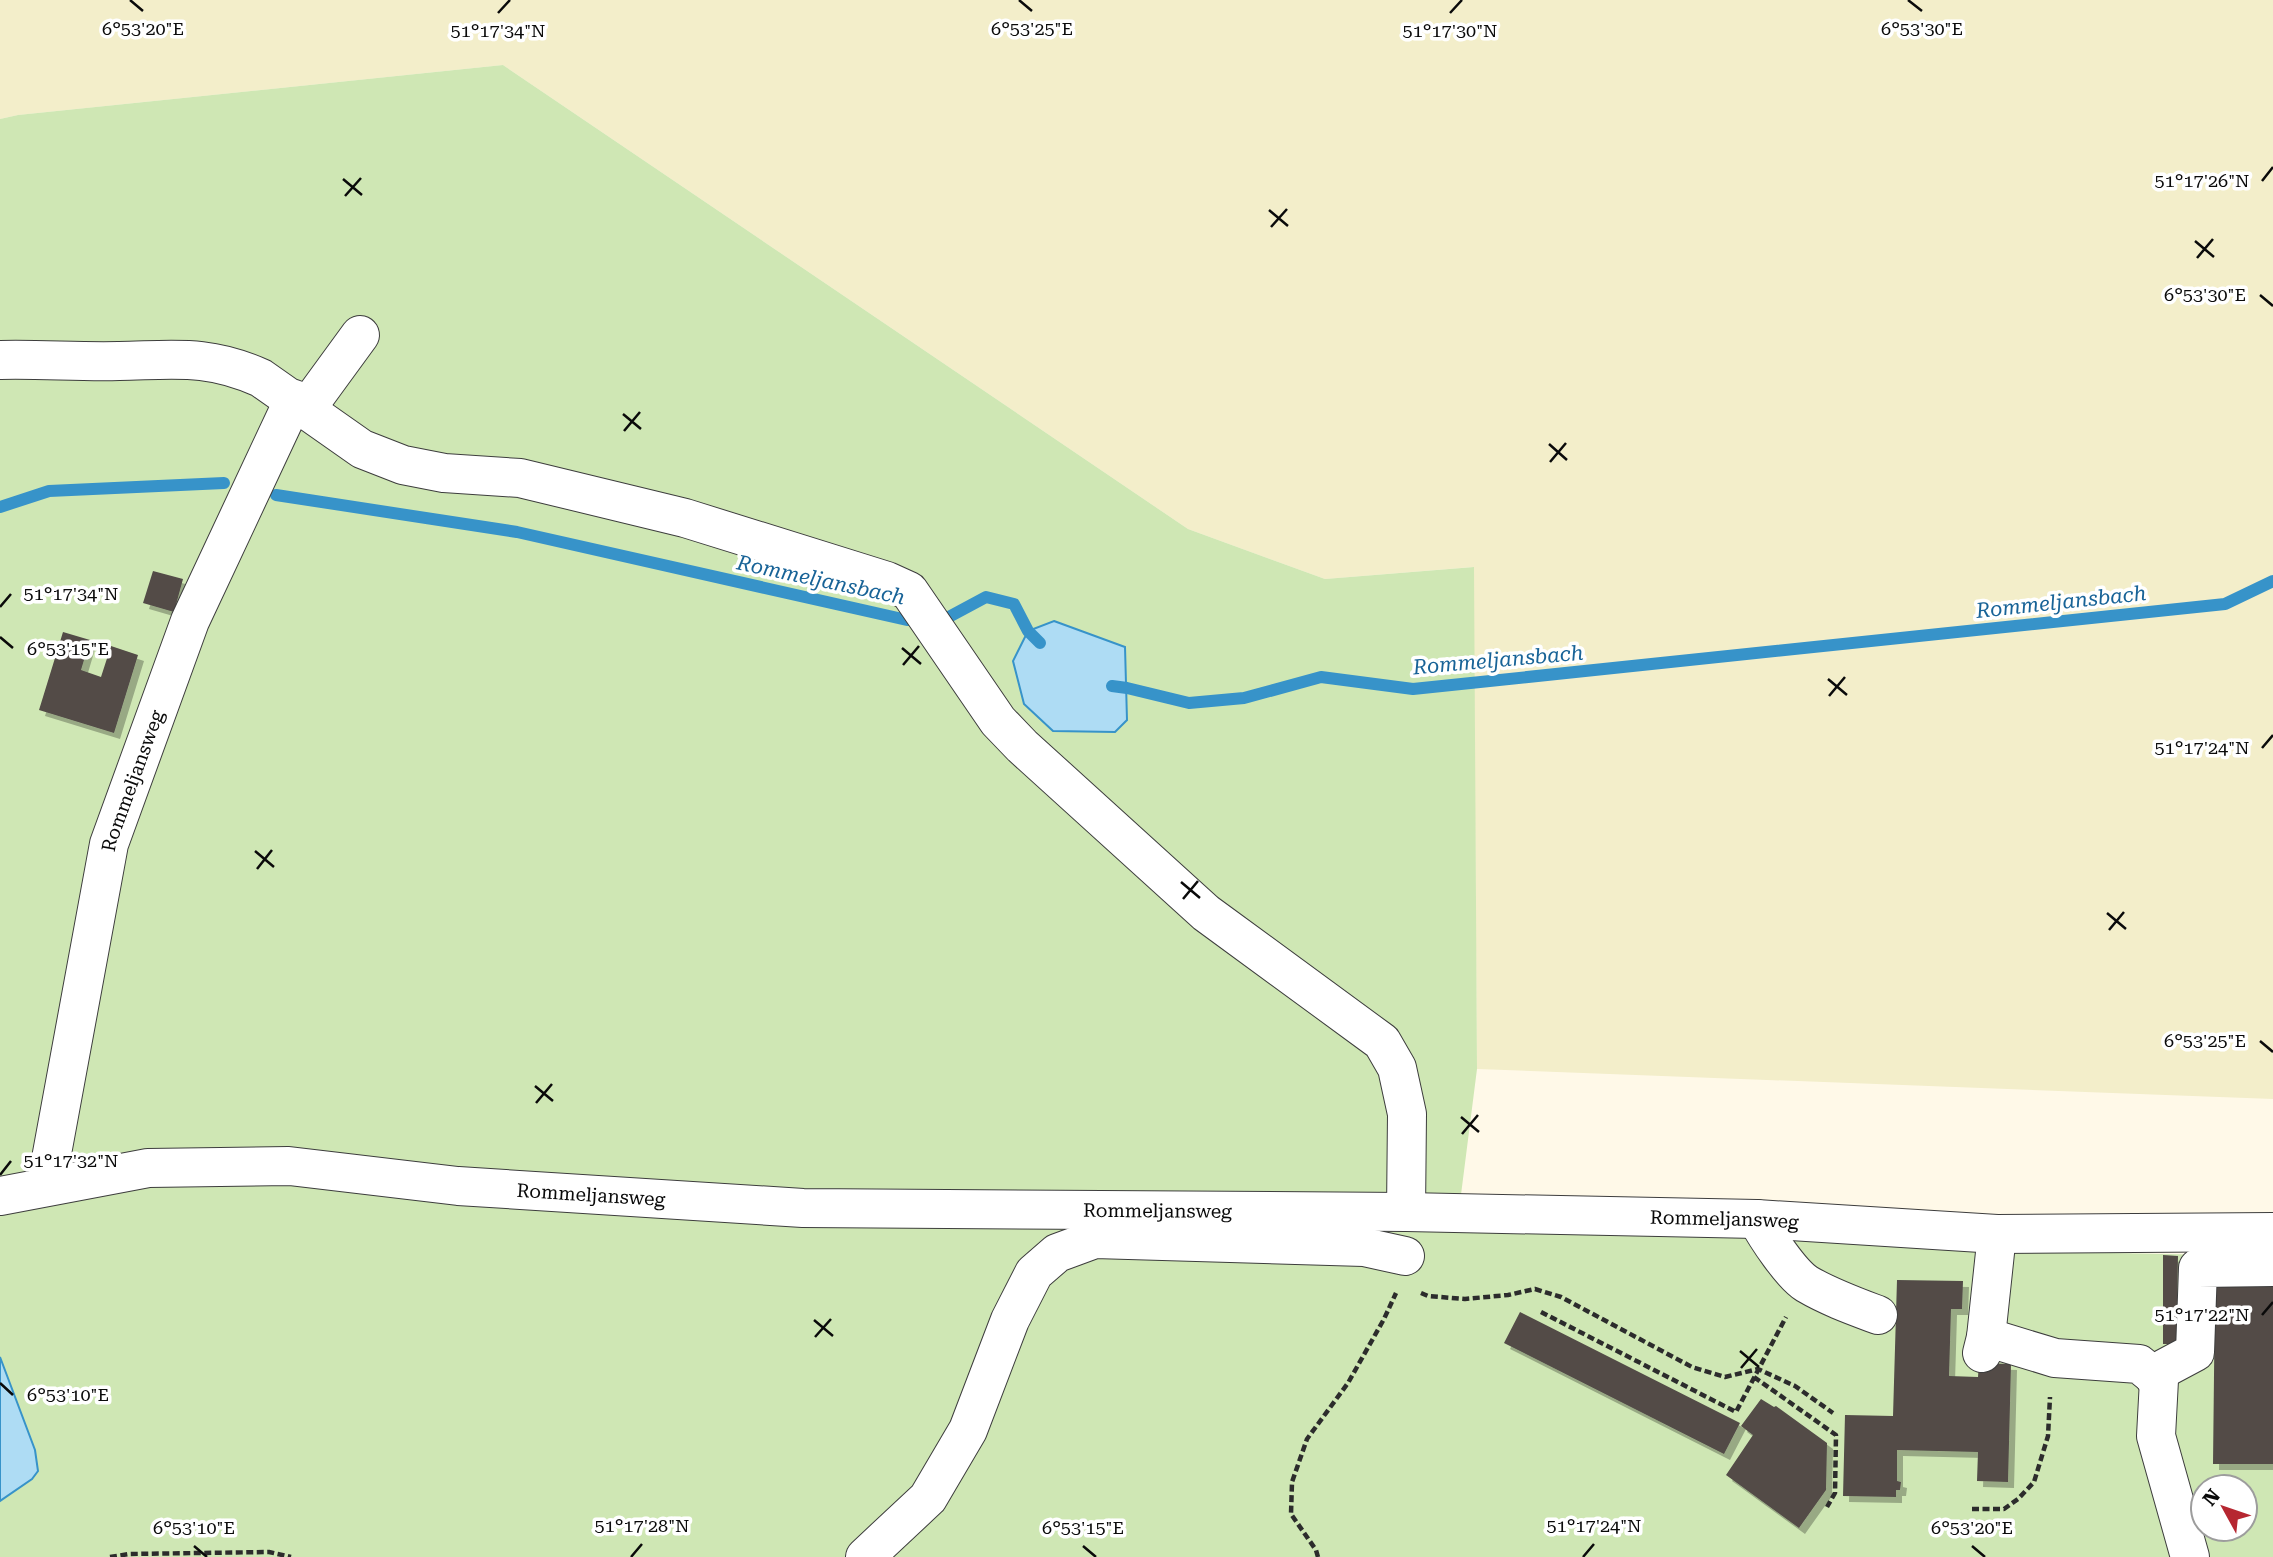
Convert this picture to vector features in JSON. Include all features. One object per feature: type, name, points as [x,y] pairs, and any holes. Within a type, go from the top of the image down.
[{"type":"street","name":"Rommeljansweg","points":[[46,1186],[109,844],[190,621],[300,404],[360,335]]},
{"type":"street","points":[[0,360],[118,361],[184,358],[217,363],[261,378],[362,449],[403,465],[444,473],[520,478],[685,518],[901,586],[909,591],[927,616],[998,721],[1022,746],[1206,913],[1382,1042],[1397,1068],[1407,1114],[1406,1212]]},
{"type":"street","name":"Rommeljansweg","points":[[0,1196],[148,1168],[289,1166],[458,1186],[803,1208],[1406,1212],[1757,1219],[1997,1234],[2273,1231]]},
{"type":"street","points":[[1757,1219],[1766,1237],[1804,1282],[1878,1315]]},
{"type":"street","points":[[1997,1234],[1984,1345],[2055,1358],[2139,1364],[2159,1381],[2156,1436],[2196,1552]]},
{"type":"street","points":[[865,1557],[928,1498],[968,1430],[1010,1320],[1034,1273],[1057,1254],[1096,1240],[1364,1247],[1405,1265]]},
{"type":"street","points":[[2154,1377],[2195,1352],[2197,1268],[2273,1267]]},
{"type":"path","points":[[1405,1265],[1415,1290],[1428,1296],[1465,1298],[1508,1295],[1535,1289],[1561,1297],[1692,1367],[1725,1377],[1758,1369],[1795,1386],[1833,1413]]},
{"type":"path","points":[[1318,1557],[1291,1514],[1292,1482],[1307,1438],[1348,1383],[1384,1319],[1405,1265]]},
{"type":"path","points":[[1541,1312],[1736,1412],[1804,1282]]},
{"type":"path","points":[[1972,1510],[2004,1509],[2034,1482],[2048,1436],[2055,1358]]},
{"type":"path","points":[[1754,1377],[1836,1435],[1835,1493],[1827,1507]]},
{"type":"path","points":[[110,1557],[129,1554],[269,1552],[291,1557]]},
{"type":"shaded area","points":[[0,0],[2273,0],[2273,1099],[1477,1069],[1473,567],[1325,579],[1188,529],[503,65],[0,119]]},
{"type":"green space","points":[[503,65],[1188,529],[1325,579],[1474,567],[1477,1069],[1457,1226],[1748,1237],[1952,1250],[2273,1256],[2273,1557],[0,1557],[0,119]]},
{"type":"water","points":[[1054,621],[1125,647],[1127,720],[1115,732],[1053,731],[1024,704],[1013,661],[1028,631]]},
{"type":"water","points":[[0,1357],[35,1450],[38,1471],[32,1479],[0,1501]]},
{"type":"building","points":[[153,571],[183,579],[174,612],[143,603]]},
{"type":"building","points":[[63,632],[90,640],[81,670],[101,677],[111,646],[138,655],[114,733],[39,710]]},
{"type":"building","points":[[2163,1255],[2178,1256],[2176,1344],[2163,1344]]},
{"type":"building","points":[[1897,1280],[1963,1281],[1962,1309],[1951,1309],[1949,1376],[1978,1377],[1979,1363],[2011,1364],[2008,1482],[1977,1481],[1978,1452],[1897,1450],[1897,1481],[1901,1482],[1900,1490],[1896,1490],[1896,1497],[1843,1496],[1845,1415],[1893,1416]]},
{"type":"building","points":[[2215,1286],[2273,1287],[2273,1464],[2213,1464]]},
{"type":"building","points":[[1520,1312],[1740,1423],[1724,1454],[1504,1343]]},
{"type":"building","points":[[1761,1399],[1776,1406],[1827,1443],[1826,1490],[1799,1528],[1726,1475],[1753,1435],[1741,1426]]},
{"type":"waterway","name":"Rommeljansbach","points":[[0,507],[49,491],[224,483]]},
{"type":"waterway","name":"Rommeljansbach","points":[[276,495],[517,532],[907,620],[945,619],[986,597],[1014,604],[1028,631],[1040,643]]},
{"type":"waterway","name":"Rommeljansbach","points":[[1112,686],[1189,703],[1244,698],[1321,677],[1413,689],[2225,604],[2273,581]]}]
